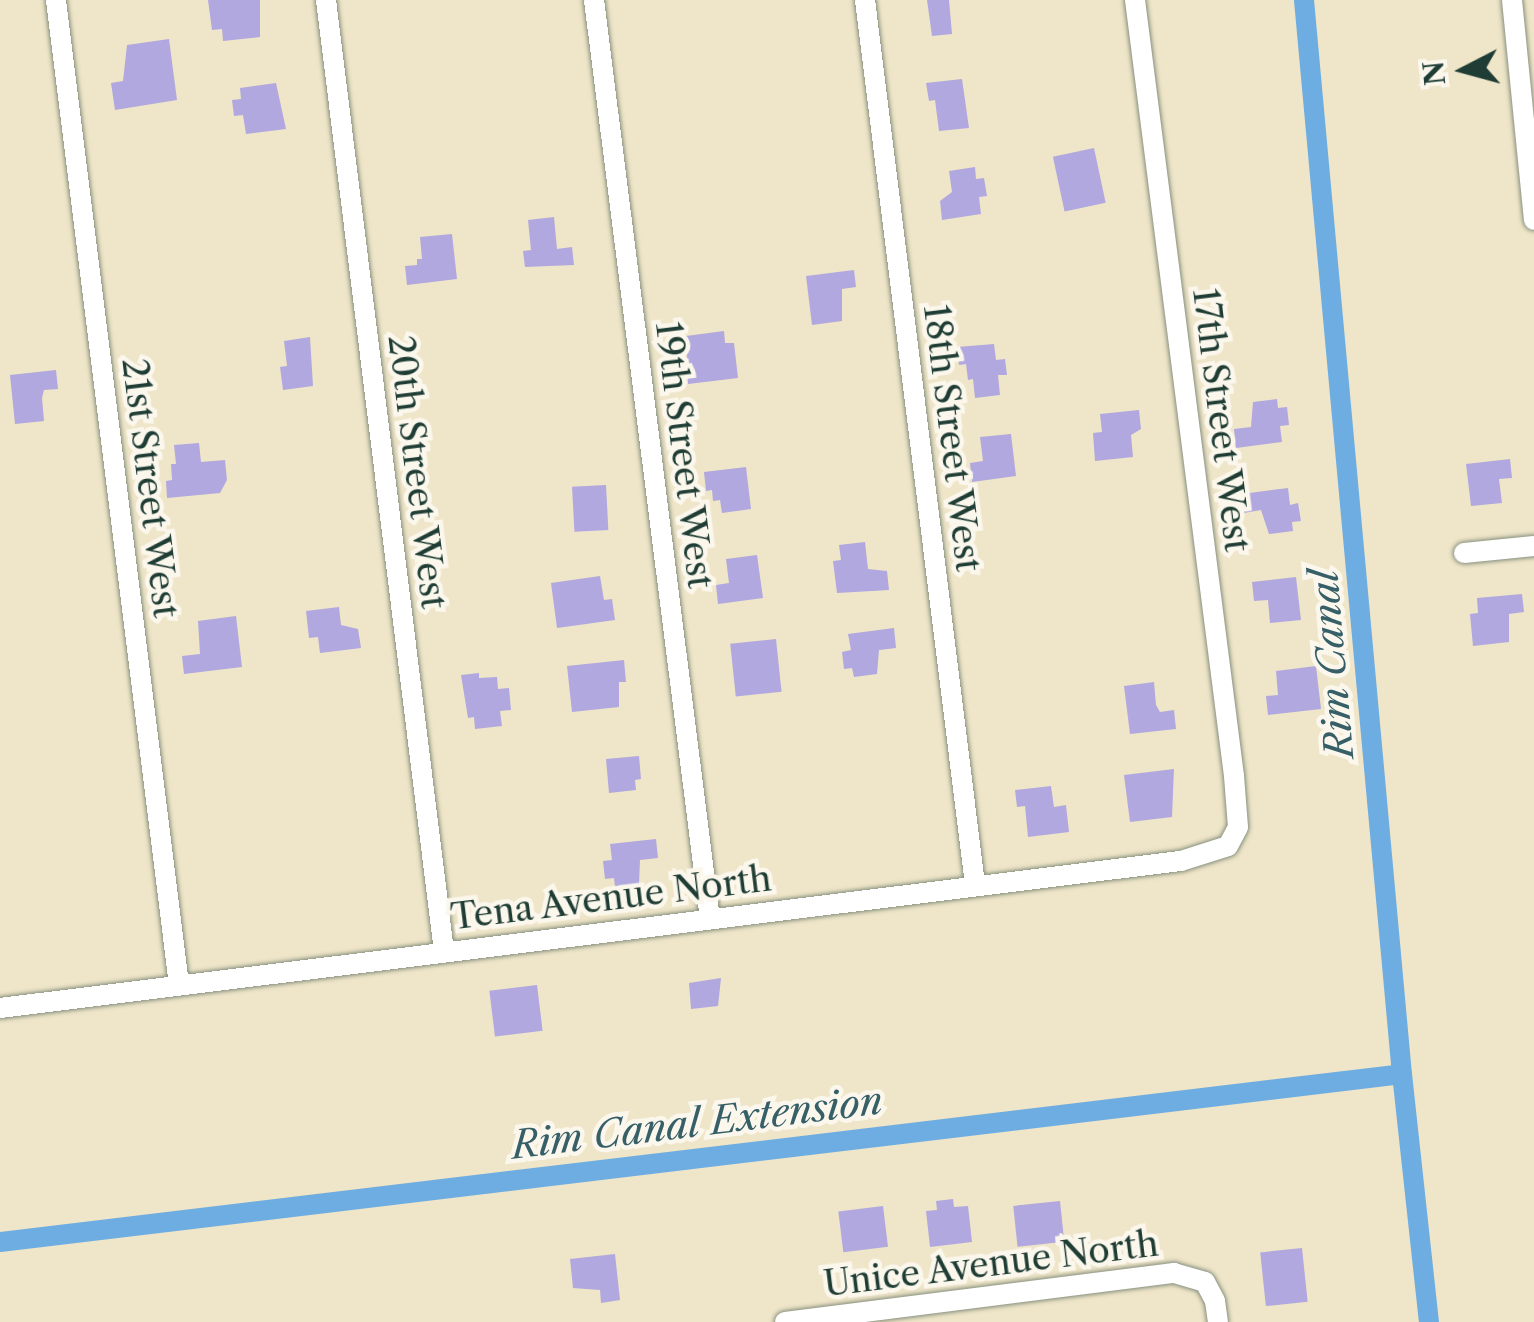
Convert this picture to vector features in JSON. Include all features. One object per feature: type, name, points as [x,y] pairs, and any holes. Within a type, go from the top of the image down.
[{"type":"street","name":"21st Street West","points":[[56,0],[179,985]]},
{"type":"street","name":"20th Street West","points":[[326,0],[444,952]]},
{"type":"street","name":"19th Street West","points":[[594,0],[710,919]]},
{"type":"street","name":"18th Street West","points":[[865,0],[975,885]]},
{"type":"street","name":"17th Street West","points":[[1135,0],[1234,776],[1238,827],[1228,846]]},
{"type":"street","points":[[1512,0],[1534,220]]},
{"type":"street","points":[[1464,554],[1534,546]]},
{"type":"street","name":"Tena Avenue North","points":[[0,1008],[1180,861],[1228,846]]},
{"type":"street","name":"Unice Avenue North","points":[[785,1322],[1174,1273],[1205,1282],[1215,1301],[1218,1322]]},
{"type":"building","points":[[208,0],[260,0],[260,37],[223,41],[222,29],[212,30]]},
{"type":"building","points":[[927,0],[949,0],[952,34],[932,36]]},
{"type":"building","points":[[169,39],[177,100],[115,110],[111,83],[123,81],[127,45]]},
{"type":"building","points":[[962,79],[969,128],[939,131],[935,100],[929,101],[926,83]]},
{"type":"building","points":[[276,83],[286,129],[246,134],[243,115],[234,116],[232,100],[241,99],[240,88]]},
{"type":"building","points":[[1094,148],[1106,203],[1065,212],[1053,157]]},
{"type":"building","points":[[975,167],[976,179],[984,178],[987,196],[979,197],[981,214],[942,220],[940,201],[952,192],[949,171]]},
{"type":"building","points":[[554,217],[557,249],[572,247],[574,265],[525,267],[523,251],[531,250],[528,220]]},
{"type":"building","points":[[452,234],[457,279],[407,285],[405,266],[417,265],[417,259],[422,259],[420,237]]},
{"type":"building","points":[[854,270],[856,287],[842,289],[842,321],[812,325],[806,276]]},
{"type":"building","points":[[724,331],[725,343],[734,343],[738,378],[688,384],[686,336]]},
{"type":"building","points":[[310,337],[313,386],[283,390],[280,367],[287,366],[284,341]]},
{"type":"building","points":[[994,344],[996,360],[1005,359],[1007,375],[998,375],[1000,395],[975,398],[973,379],[968,380],[966,364],[959,365],[957,347]]},
{"type":"building","points":[[56,370],[58,389],[44,390],[42,398],[44,421],[15,424],[10,375]]},
{"type":"building","points":[[1277,399],[1278,408],[1287,407],[1289,425],[1280,426],[1282,442],[1236,448],[1234,429],[1251,427],[1253,402]]},
{"type":"building","points":[[1139,410],[1141,429],[1131,435],[1133,457],[1095,461],[1093,433],[1102,432],[1100,414]]},
{"type":"building","points":[[1011,434],[1016,476],[972,482],[970,463],[983,461],[980,437]]},
{"type":"building","points":[[199,443],[201,462],[225,460],[227,480],[220,493],[167,498],[166,481],[172,480],[171,464],[176,464],[174,445]]},
{"type":"building","points":[[1510,459],[1512,478],[1499,479],[1502,503],[1471,506],[1466,464]]},
{"type":"building","points":[[746,467],[751,509],[722,513],[720,500],[713,501],[712,490],[706,491],[704,472]]},
{"type":"building","points":[[606,485],[608,530],[574,532],[572,487]]},
{"type":"building","points":[[1288,488],[1290,505],[1298,503],[1301,521],[1292,522],[1293,531],[1269,534],[1261,510],[1244,513],[1242,494]]},
{"type":"building","points":[[865,542],[868,569],[887,571],[889,590],[837,593],[833,561],[841,560],[839,545]]},
{"type":"building","points":[[757,555],[763,598],[718,604],[716,585],[729,583],[726,559]]},
{"type":"building","points":[[600,576],[604,600],[612,599],[615,620],[557,628],[551,583]]},
{"type":"building","points":[[1296,577],[1301,620],[1270,623],[1268,600],[1254,601],[1252,582]]},
{"type":"building","points":[[1522,594],[1524,612],[1509,614],[1509,642],[1473,646],[1470,614],[1478,613],[1477,598]]},
{"type":"building","points":[[339,607],[341,625],[358,629],[361,648],[320,653],[318,637],[309,638],[306,611]]},
{"type":"building","points":[[236,616],[242,667],[184,674],[182,656],[200,654],[198,621]]},
{"type":"building","points":[[894,628],[896,648],[879,650],[877,674],[854,677],[852,668],[844,669],[842,652],[851,650],[848,634]]},
{"type":"building","points":[[776,639],[782,692],[736,697],[730,644]]},
{"type":"building","points":[[624,660],[626,682],[619,682],[619,707],[572,712],[567,666]]},
{"type":"building","points":[[1316,666],[1321,709],[1268,715],[1266,696],[1278,695],[1276,671]]},
{"type":"building","points":[[479,673],[479,678],[497,677],[498,689],[509,688],[511,710],[500,711],[502,726],[475,729],[474,717],[468,718],[461,675]]},
{"type":"building","points":[[1154,682],[1156,705],[1160,712],[1174,710],[1176,729],[1130,734],[1124,686]]},
{"type":"building","points":[[639,756],[641,779],[635,780],[636,790],[609,793],[606,759]]},
{"type":"building","points":[[1174,769],[1172,817],[1130,822],[1124,775]]},
{"type":"building","points":[[1051,786],[1054,807],[1066,805],[1069,832],[1028,837],[1025,806],[1017,807],[1015,790]]},
{"type":"building","points":[[656,839],[658,858],[640,860],[639,884],[615,887],[614,878],[605,879],[603,861],[612,860],[610,844]]},
{"type":"building","points":[[721,978],[718,1006],[691,1009],[689,983]]},
{"type":"building","points":[[537,985],[543,1031],[495,1037],[489,991]]},
{"type":"building","points":[[953,1199],[954,1207],[968,1206],[972,1242],[930,1247],[926,1211],[937,1210],[936,1201]]},
{"type":"building","points":[[1060,1201],[1064,1242],[1018,1247],[1013,1206]]},
{"type":"building","points":[[883,1206],[888,1247],[843,1252],[838,1211]]},
{"type":"building","points":[[1302,1248],[1308,1302],[1266,1306],[1260,1252]]},
{"type":"building","points":[[615,1254],[620,1300],[601,1303],[600,1290],[573,1288],[570,1259]]},
{"type":"waterway","name":"Rim Canal","points":[[1304,0],[1402,1074],[1429,1322]]},
{"type":"waterway","name":"Rim Canal Extension","points":[[0,1242],[1402,1074]]}]
